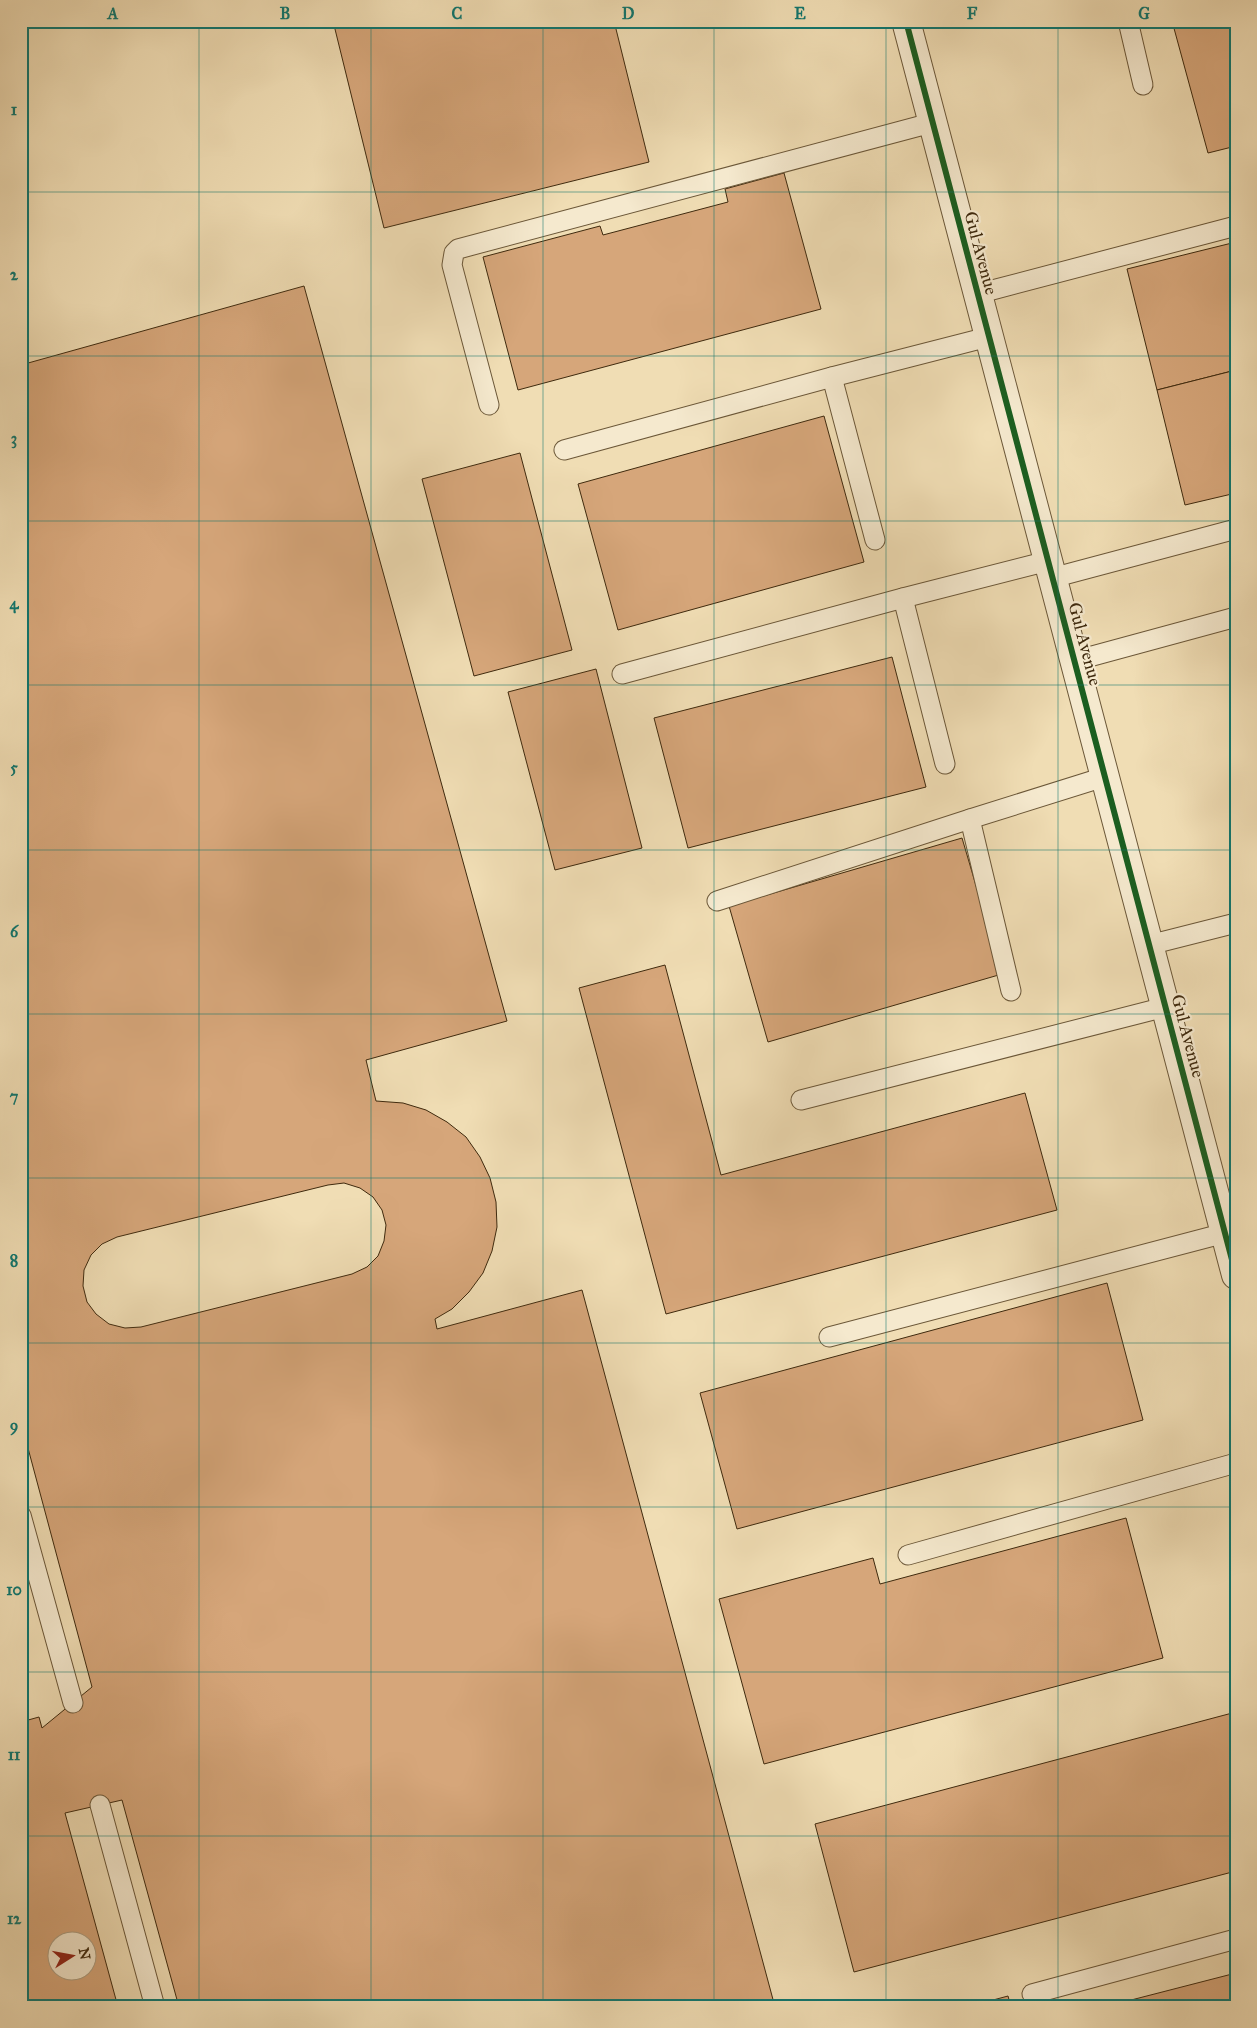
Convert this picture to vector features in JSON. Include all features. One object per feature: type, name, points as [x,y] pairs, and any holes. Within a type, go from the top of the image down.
[{"type":"street","name":"Gul Avenue","points":[[906,21],[931,122],[1236,1275]]},
{"type":"lane","points":[[1128,21],[1143,85]]},
{"type":"lane","points":[[489,405],[452,264],[454,253],[458,250],[931,122]]},
{"type":"lane","points":[[977,294],[1236,226]]},
{"type":"lane","points":[[564,450],[832,377],[988,337]]},
{"type":"lane","points":[[832,377],[875,540]]},
{"type":"lane","points":[[622,674],[903,598],[1050,570],[1236,529]]},
{"type":"lane","points":[[903,598],[945,764]]},
{"type":"lane","points":[[1074,661],[1236,617]]},
{"type":"lane","points":[[717,901],[970,818],[1104,777]]},
{"type":"lane","points":[[970,818],[1012,992]]},
{"type":"lane","points":[[1149,945],[1236,923]]},
{"type":"lane","points":[[801,1100],[1165,1008]]},
{"type":"lane","points":[[829,1337],[1225,1233]]},
{"type":"lane","points":[[908,1555],[1236,1463]]},
{"type":"lane","points":[[21,1515],[72,1703]]},
{"type":"lane","points":[[100,1805],[155,2007]]},
{"type":"lane","points":[[1032,1994],[1236,1939]]},
{"type":"building","points":[[333,21],[614,21],[649,162],[384,228]]},
{"type":"building","points":[[1172,21],[1236,21],[1236,146],[1208,153]]},
{"type":"building","points":[[784,173],[821,309],[518,390],[483,257],[600,226],[603,235],[728,202],[725,189]]},
{"type":"building","points":[[1236,242],[1236,370],[1157,390],[1127,269]]},
{"type":"building","points":[[304,286],[507,1021],[366,1060],[376,1101],[403,1103],[426,1110],[447,1122],[466,1137],[480,1157],[490,1178],[496,1202],[497,1227],[492,1251],[483,1273],[469,1292],[452,1309],[435,1319],[437,1329],[582,1290],[775,2007],[179,2007],[122,1800],[65,1813],[97,1930],[48,1930],[48,1980],[98,1980],[98,1934],[118,2007],[21,2007],[21,1722],[39,1717],[42,1728],[92,1687],[21,1422],[21,365]],"holes":[[[344,1183],[360,1188],[373,1197],[382,1210],[386,1225],[384,1241],[378,1256],[367,1267],[352,1274],[141,1327],[125,1328],[109,1324],[96,1314],[87,1302],[83,1286],[84,1270],[91,1255],[102,1244],[117,1237],[328,1185]]]},
{"type":"building","points":[[1236,370],[1236,493],[1185,505],[1157,390]]},
{"type":"building","points":[[824,416],[864,562],[618,630],[578,484]]},
{"type":"building","points":[[520,453],[572,650],[474,676],[422,479]]},
{"type":"building","points":[[892,657],[926,787],[688,848],[654,718]]},
{"type":"building","points":[[596,669],[642,848],[555,870],[508,692]]},
{"type":"building","points":[[962,838],[1002,974],[768,1042],[729,906]]},
{"type":"building","points":[[665,965],[721,1175],[1025,1093],[1057,1210],[666,1314],[579,988]]},
{"type":"building","points":[[1107,1283],[1143,1420],[737,1529],[700,1393]]},
{"type":"building","points":[[1126,1518],[1163,1658],[764,1764],[719,1599],[873,1558],[880,1584]]},
{"type":"building","points":[[1236,1712],[1236,1871],[854,1972],[815,1824]]},
{"type":"building","points":[[1236,1973],[1236,2007],[1104,2007]]},
{"type":"building","points":[[1008,1996],[1011,2007],[967,2007]]},
{"type":"cycle path","points":[[906,21],[1236,1275]]}]
